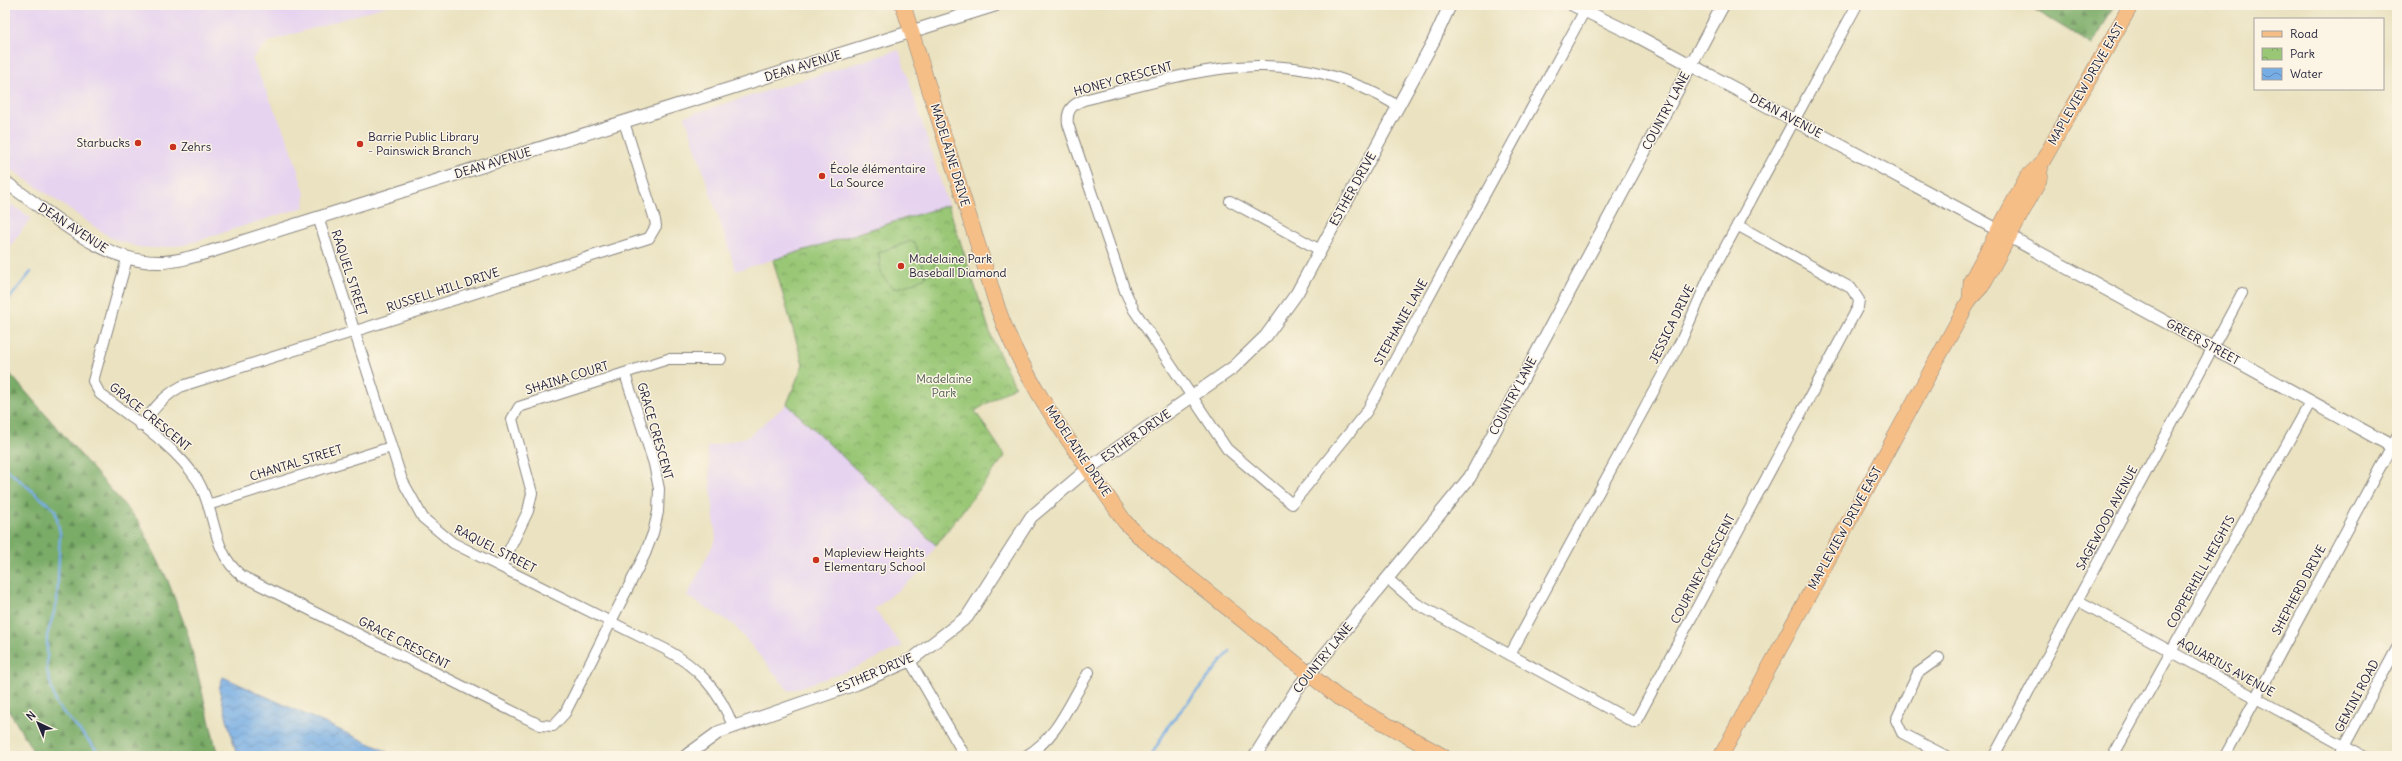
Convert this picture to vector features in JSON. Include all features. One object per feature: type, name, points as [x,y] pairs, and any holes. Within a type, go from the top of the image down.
[{"type":"main road","name":"MADELAINE DRIVE","points":[[903,5],[998,308],[1014,350],[1027,376],[1127,524],[1137,535],[1339,698],[1443,756]]},
{"type":"main road","name":"MAPLEVIEW DRIVE EAST","points":[[1721,756],[1970,299],[1982,286],[2004,233],[2039,181],[2041,164],[2132,5]]},
{"type":"street","name":"DEAN AVENUE","points":[[5,182],[93,243],[127,259],[158,262],[185,259],[996,5]]},
{"type":"street","name":"ESTHER DRIVE","points":[[686,756],[705,740],[733,726],[856,684],[910,661],[967,617],[1031,517],[1089,468],[1192,398],[1234,367],[1266,336],[1293,300],[1437,35],[1450,5]]},
{"type":"street","name":"DEAN AVENUE","points":[[1573,5],[1691,65],[2004,233]]},
{"type":"street","name":"COUNTRY LANE","points":[[1255,756],[1286,705],[1309,674],[1460,491],[1473,472],[1723,5]]},
{"type":"street","name":"JESSICA DRIVE","points":[[1510,655],[1682,339],[1709,277],[1857,5]]},
{"type":"street","name":"STEPHANIE LANE","points":[[1192,398],[1231,454],[1292,504],[1367,411],[1585,10]]},
{"type":"street","name":"HONEY CRESCENT","points":[[1192,398],[1127,297],[1068,124],[1067,116],[1070,109],[1074,104],[1084,100],[1195,72],[1257,65],[1303,70],[1335,77],[1366,89],[1398,106]]},
{"type":"street","name":"RUSSELL HILL DRIVE","points":[[141,426],[159,402],[170,392],[182,386],[649,238],[656,226],[656,220],[624,122]]},
{"type":"street","points":[[1230,201],[1320,250]]},
{"type":"street","name":"RAQUEL STREET","points":[[318,218],[391,447],[408,494],[423,518],[453,543],[678,656],[696,669],[719,695],[733,726]]},
{"type":"street","name":"COURTNEY CRESCENT","points":[[1388,579],[1417,604],[1635,723],[1856,314],[1859,300],[1851,288],[1737,225]]},
{"type":"street","name":"GREER STREET","points":[[2004,233],[2311,402],[2395,444]]},
{"type":"street","name":"GRACE CRESCENT","points":[[127,259],[93,381],[100,394],[182,459],[198,482],[208,504],[223,555],[234,570],[242,576],[540,725],[553,726],[560,721],[650,543],[658,507],[659,489],[654,464],[625,374]]},
{"type":"street","name":"SAGEWOOD AVENUE","points":[[1994,756],[2242,293]]},
{"type":"street","name":"SHAINA COURT","points":[[501,567],[528,511],[532,493],[513,426],[512,419],[514,413],[526,404],[625,374],[668,359],[721,359]]},
{"type":"street","name":"COPPERHILL HEIGHTS","points":[[2113,756],[2311,402]]},
{"type":"street","name":"SHEPHERD DRIVE","points":[[2225,756],[2395,444]]},
{"type":"street","name":"CHANTAL STREET","points":[[208,504],[391,447]]},
{"type":"street","name":"AQUARIUS AVENUE","points":[[2078,600],[2362,756]]},
{"type":"street","name":"GEMINI ROAD","points":[[2340,756],[2397,648]]},
{"type":"street","points":[[1939,658],[1918,673],[1896,720],[1902,733],[1946,756]]},
{"type":"street","points":[[910,661],[965,756]]},
{"type":"street","points":[[1026,756],[1043,744],[1056,730],[1089,672]]},
{"type":"shaded area","points":[[13,5],[389,5],[268,42],[252,59],[290,145],[305,194],[304,207],[184,245],[157,248],[138,247],[111,238],[5,165],[5,20]]},
{"type":"shaded area","name":"École élémentaire La Source","points":[[899,50],[948,205],[736,271],[685,116]]},
{"type":"shaded area","points":[[5,200],[31,218],[5,253]]},
{"type":"shaded area","name":"Mapleview Heights Elementary School","points":[[787,404],[936,545],[917,575],[874,609],[902,646],[853,669],[789,691],[734,625],[687,596],[716,539],[707,447],[748,437]]},
{"type":"green space","points":[[2027,5],[2114,5],[2093,45]]},
{"type":"green space","name":"Madelaine Park","points":[[948,205],[993,341],[1015,386],[975,411],[1005,456],[936,545],[787,404],[803,364],[773,260]]},
{"type":"green space","name":"Madelaine Park Baseball Diamond","points":[[911,241],[916,245],[926,277],[906,286],[893,288],[880,273],[880,260],[878,253]]},
{"type":"green space","points":[[5,368],[139,522],[168,581],[187,631],[218,756],[36,756],[5,704]]},
{"type":"water","points":[[223,677],[386,751],[387,756],[237,756],[219,689]]},
{"type":"waterway","points":[[5,304],[31,272]]},
{"type":"waterway","points":[[5,468],[55,510],[60,533],[57,602],[47,636],[47,670],[56,704],[102,756]]},
{"type":"waterway","points":[[1151,756],[1169,725],[1230,651]]},
{"type":"place","name":"Starbucks","points":[[138,143]]},
{"type":"place","name":"Barrie Public Library - Painswick Branch","points":[[360,144]]},
{"type":"place","name":"Zehrs","points":[[173,147]]},
{"type":"place","name":"École élémentaire La Source","points":[[822,176]]},
{"type":"place","name":"Madelaine Park Baseball Diamond","points":[[901,266]]},
{"type":"place","name":"Mapleview Heights Elementary School","points":[[816,560]]}]
